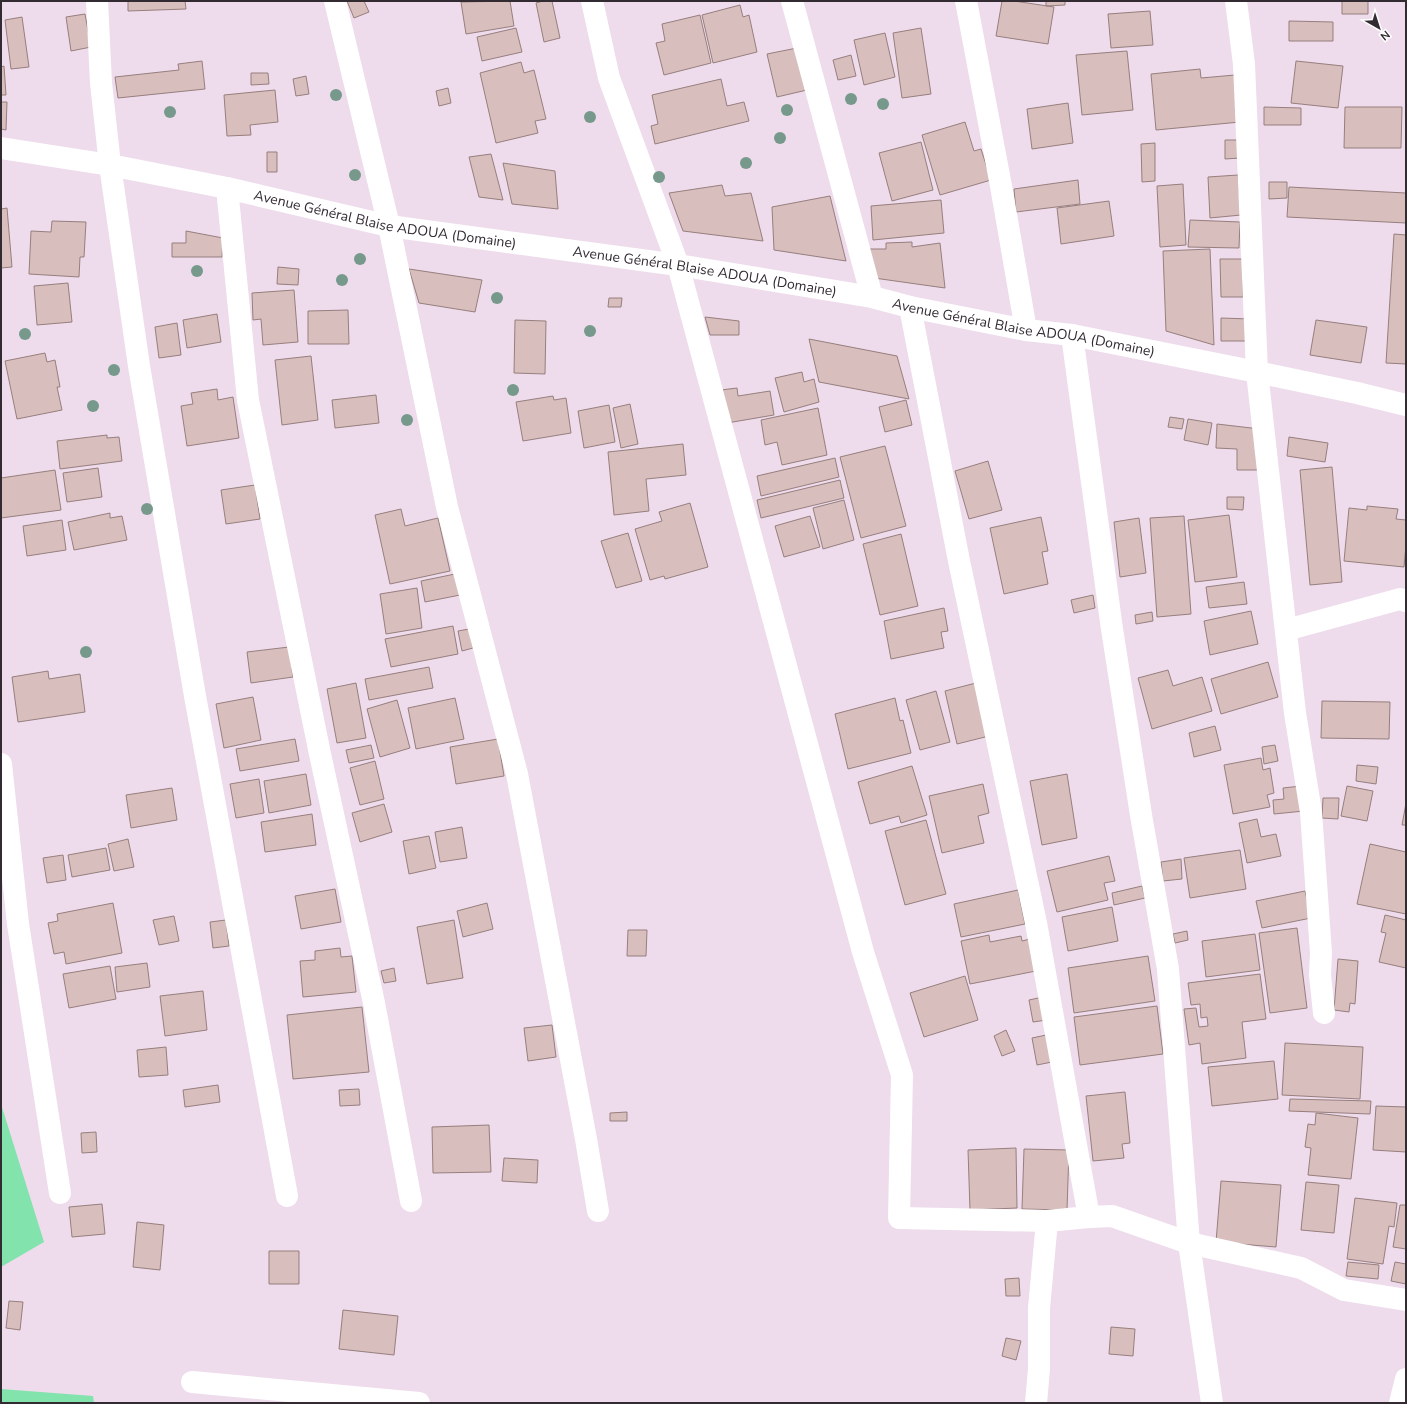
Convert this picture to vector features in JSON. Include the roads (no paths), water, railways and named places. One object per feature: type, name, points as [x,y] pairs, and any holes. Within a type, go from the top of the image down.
[{"type":"street","points":[[97,1],[101,83],[110,165],[138,366],[195,696],[287,1196]]},
{"type":"street","points":[[335,1],[389,226],[447,507],[517,774],[586,1139],[598,1211]]},
{"type":"street","points":[[592,1],[609,78],[678,265],[863,952],[902,1075],[899,1218],[1046,1221],[1112,1216],[1189,1243],[1301,1268],[1344,1290],[1406,1300]]},
{"type":"street","points":[[792,1],[872,297]]},
{"type":"street","points":[[966,1],[1000,178],[1026,330]]},
{"type":"street","points":[[1236,1],[1244,64],[1257,372],[1295,713],[1311,812],[1321,953],[1320,975],[1324,1012]]},
{"type":"street","name":"Avenue Général Blaise ADOUA (Domaine)","points":[[1,148],[110,165],[227,188],[389,226],[678,265],[872,297],[910,307],[1026,330],[1072,335],[1257,372],[1405,404]]},
{"type":"street","points":[[227,188],[248,400],[320,754],[374,1003],[411,1201]]},
{"type":"street","points":[[910,307],[959,561],[1036,923],[1089,1217]]},
{"type":"street","points":[[1072,335],[1117,660],[1141,815],[1168,969],[1189,1243],[1212,1403]]},
{"type":"street","points":[[1286,630],[1400,598],[1406,601]]},
{"type":"street","points":[[1,764],[18,924],[60,1193]]},
{"type":"street","points":[[1036,1403],[1039,1369],[1040,1308],[1046,1221]]},
{"type":"street","points":[[1400,1403],[1406,1379]]},
{"type":"street","points":[[192,1382],[419,1403]]}]
